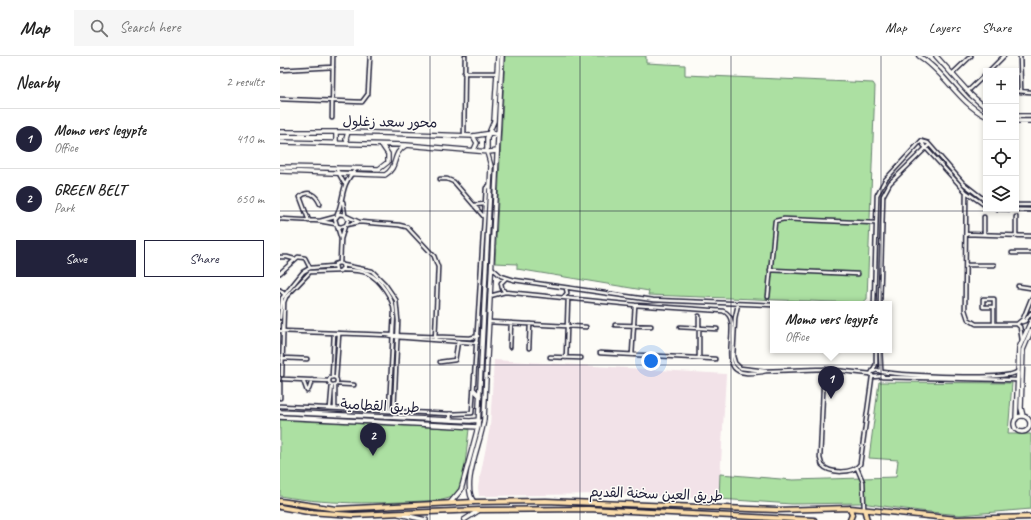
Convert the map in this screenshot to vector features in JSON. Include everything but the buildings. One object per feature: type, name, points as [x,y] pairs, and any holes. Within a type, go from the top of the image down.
[{"type":"main road","points":[[449,504],[458,497],[461,490],[479,420],[491,164],[487,152],[488,134],[494,121],[498,56]]},
{"type":"main road","points":[[474,502],[469,492],[469,481],[483,425],[502,56]]},
{"type":"main road","points":[[914,56],[919,56],[936,68],[969,104],[983,114]]},
{"type":"main road","points":[[936,56],[983,105]]},
{"type":"main road","points":[[1019,116],[1031,116]]},
{"type":"main road","points":[[1019,122],[1031,122]]},
{"type":"main road","name":"محور سعد زغلول","points":[[281,131],[473,136],[488,134],[498,135]]},
{"type":"main road","points":[[336,132],[336,143]]},
{"type":"main road","points":[[348,132],[346,139],[348,144]]},
{"type":"main road","points":[[473,136],[477,143],[474,150]]},
{"type":"main road","name":"محور سعد زغلول","points":[[280,142],[406,145],[487,152],[497,151]]},
{"type":"main road","points":[[280,167],[375,170],[387,165],[388,162],[388,154],[382,145]]},
{"type":"main road","points":[[280,171],[339,174],[388,174],[394,166],[398,151],[406,145]]},
{"type":"main road","points":[[1031,321],[1019,348],[1016,419],[1014,424],[1017,429],[1021,431],[1031,430]]},
{"type":"main road","points":[[1026,430],[1030,421],[1023,416],[1021,408],[1022,355],[1031,331]]},
{"type":"main road","points":[[474,390],[480,396]]},
{"type":"main road","name":"طريق القطامية","points":[[280,412],[470,421],[479,420]]},
{"type":"main road","points":[[334,414],[334,420]]},
{"type":"main road","points":[[450,414],[450,420]]},
{"type":"main road","points":[[1016,419],[1023,416]]},
{"type":"main road","name":"طريق القطامية","points":[[280,417],[478,427]]},
{"type":"main road","points":[[461,490],[465,494],[469,492]]},
{"type":"main road","name":"طريق العين سخنة القديم","points":[[280,501],[336,509],[474,502],[582,502],[777,510],[850,508],[957,519],[1031,517]]},
{"type":"main road","name":"طريق العين سخنة القديم","points":[[280,507],[330,514],[398,514],[480,510],[588,510],[814,520]]},
{"type":"main road","points":[[850,508],[852,515],[850,520]]},
{"type":"main road","points":[[864,509],[867,520]]},
{"type":"main road","points":[[464,520],[480,510]]},
{"type":"main road","points":[[398,514],[426,520]]},
{"type":"street","points":[[332,118],[333,56]]},
{"type":"street","points":[[280,99],[360,103],[365,100],[369,88],[370,56]]},
{"type":"street","points":[[464,135],[465,56]]},
{"type":"street","points":[[992,68],[1004,56]]},
{"type":"street","points":[[1020,56],[1021,92],[1031,92]]},
{"type":"street","points":[[952,74],[968,57]]},
{"type":"street","points":[[280,70],[333,67]]},
{"type":"street","points":[[464,73],[497,73]]},
{"type":"street","points":[[968,91],[982,78]]},
{"type":"street","points":[[921,140],[882,184],[876,201],[874,298],[880,299],[883,196],[890,183],[929,145]]},
{"type":"street","points":[[921,140],[929,145],[964,184],[983,200]]},
{"type":"street","points":[[921,140],[925,148],[966,192],[983,204]]},
{"type":"street","points":[[336,168],[345,183]]},
{"type":"street","points":[[341,238],[336,225],[336,216],[342,202],[345,183],[351,174],[356,170]]},
{"type":"street","points":[[440,179],[450,180],[484,217]]},
{"type":"street","points":[[280,406],[471,414],[478,336],[484,204],[486,188],[490,184]]},
{"type":"street","points":[[966,192],[966,315],[976,324],[1017,324],[1025,321],[1031,313]]},
{"type":"street","points":[[309,221],[300,197],[304,194],[313,194],[317,197],[320,204]]},
{"type":"street","points":[[342,202],[348,220],[341,238],[342,270]]},
{"type":"street","points":[[474,205],[484,204]]},
{"type":"street","points":[[1019,205],[1031,205]]},
{"type":"street","points":[[1019,210],[1031,210]]},
{"type":"street","points":[[319,221],[336,216],[346,216],[359,222]]},
{"type":"street","points":[[984,217],[984,234]]},
{"type":"street","points":[[1016,217],[1016,235]]},
{"type":"street","points":[[280,219],[319,221],[341,227],[359,222],[407,227],[434,256],[438,267],[435,338]]},
{"type":"street","points":[[768,297],[774,224],[778,220],[875,223]]},
{"type":"street","points":[[966,234],[1031,236]]},
{"type":"street","points":[[1012,253],[1031,253]]},
{"type":"street","points":[[280,257],[287,257],[294,260]]},
{"type":"street","points":[[280,273],[298,257],[305,258],[310,268]]},
{"type":"street","points":[[280,318],[281,300],[284,294],[303,272],[310,268],[328,268],[341,264],[369,270],[394,295],[397,304],[389,411]]},
{"type":"street","points":[[335,265],[336,270]]},
{"type":"street","points":[[966,265],[994,265]]},
{"type":"street","points":[[491,267],[498,274],[507,278],[565,288],[653,300],[770,305]]},
{"type":"street","points":[[283,379],[281,375],[284,302],[288,295],[310,272],[342,270],[365,272],[374,278],[383,288],[393,304],[395,335],[394,411]]},
{"type":"street","points":[[770,270],[858,274]]},
{"type":"street","points":[[505,292],[501,284],[507,278]]},
{"type":"street","points":[[1018,286],[1031,288]]},
{"type":"street","points":[[563,298],[567,293],[565,288]]},
{"type":"street","points":[[280,290],[284,294]]},
{"type":"street","points":[[490,296],[505,292],[635,305],[723,311],[730,315],[735,315]]},
{"type":"street","points":[[566,358],[568,298]]},
{"type":"street","points":[[994,307],[983,307],[983,298],[993,298],[994,307],[994,324]]},
{"type":"street","points":[[1021,322],[1031,299]]},
{"type":"street","points":[[738,304],[735,315],[733,356],[735,363],[742,369],[766,371]]},
{"type":"street","points":[[632,355],[635,305]]},
{"type":"street","points":[[730,315],[732,321],[731,359],[733,366],[743,372],[824,369],[872,374],[882,377],[1017,380]]},
{"type":"street","points":[[699,316],[699,358]]},
{"type":"street","points":[[488,322],[586,327]]},
{"type":"street","points":[[510,347],[511,323]]},
{"type":"street","points":[[529,348],[530,324]]},
{"type":"street","points":[[1017,324],[1020,327],[1022,340]]},
{"type":"street","points":[[615,325],[651,326]]},
{"type":"street","points":[[680,327],[717,329]]},
{"type":"street","points":[[280,330],[339,334],[395,335],[477,343]]},
{"type":"street","points":[[329,381],[332,377],[334,333]]},
{"type":"street","points":[[335,408],[339,334]]},
{"type":"street","points":[[435,338],[470,338],[478,336]]},
{"type":"street","points":[[440,362],[455,360],[458,341]]},
{"type":"street","points":[[600,353],[715,359]]},
{"type":"street","points":[[824,369],[820,463],[829,470],[850,471],[857,468],[861,461],[872,374],[876,364],[876,353]]},
{"type":"street","points":[[880,353],[882,372],[884,375],[882,377]]},
{"type":"street","points":[[550,357],[581,358]]},
{"type":"street","points":[[282,358],[307,359]]},
{"type":"street","points":[[872,374],[882,372],[978,376],[1009,375],[1017,372]]},
{"type":"street","points":[[332,377],[336,378]]},
{"type":"street","points":[[283,379],[329,381],[332,385],[330,408]]},
{"type":"street","points":[[280,398],[280,384],[283,379]]},
{"type":"street","points":[[302,380],[307,391],[312,380]]},
{"type":"street","points":[[332,385],[354,385]]},
{"type":"street","points":[[857,468],[863,482],[864,509]]},
{"type":"shaded area","points":[[494,360],[726,374],[719,499],[604,494],[479,496],[478,487],[490,427]]},
{"type":"green space","points":[[505,56],[646,56],[646,63],[685,65],[685,75],[873,83],[875,86],[867,299],[864,301],[808,301],[648,295],[649,291],[517,269],[517,264],[495,263]]},
{"type":"green space","points":[[879,382],[1012,383],[1008,434],[1031,434],[1031,509],[960,515],[861,503],[792,504],[719,499],[720,474],[793,480],[896,477],[898,460],[869,458]]},
{"type":"green space","points":[[280,420],[469,429],[463,482],[453,497],[442,500],[361,503],[321,501],[280,496]]},
{"type":"place","name":"Momo vers legypte","points":[[831,399]]},
{"type":"place","name":"GREEN BELT","points":[[373,456]]}]
